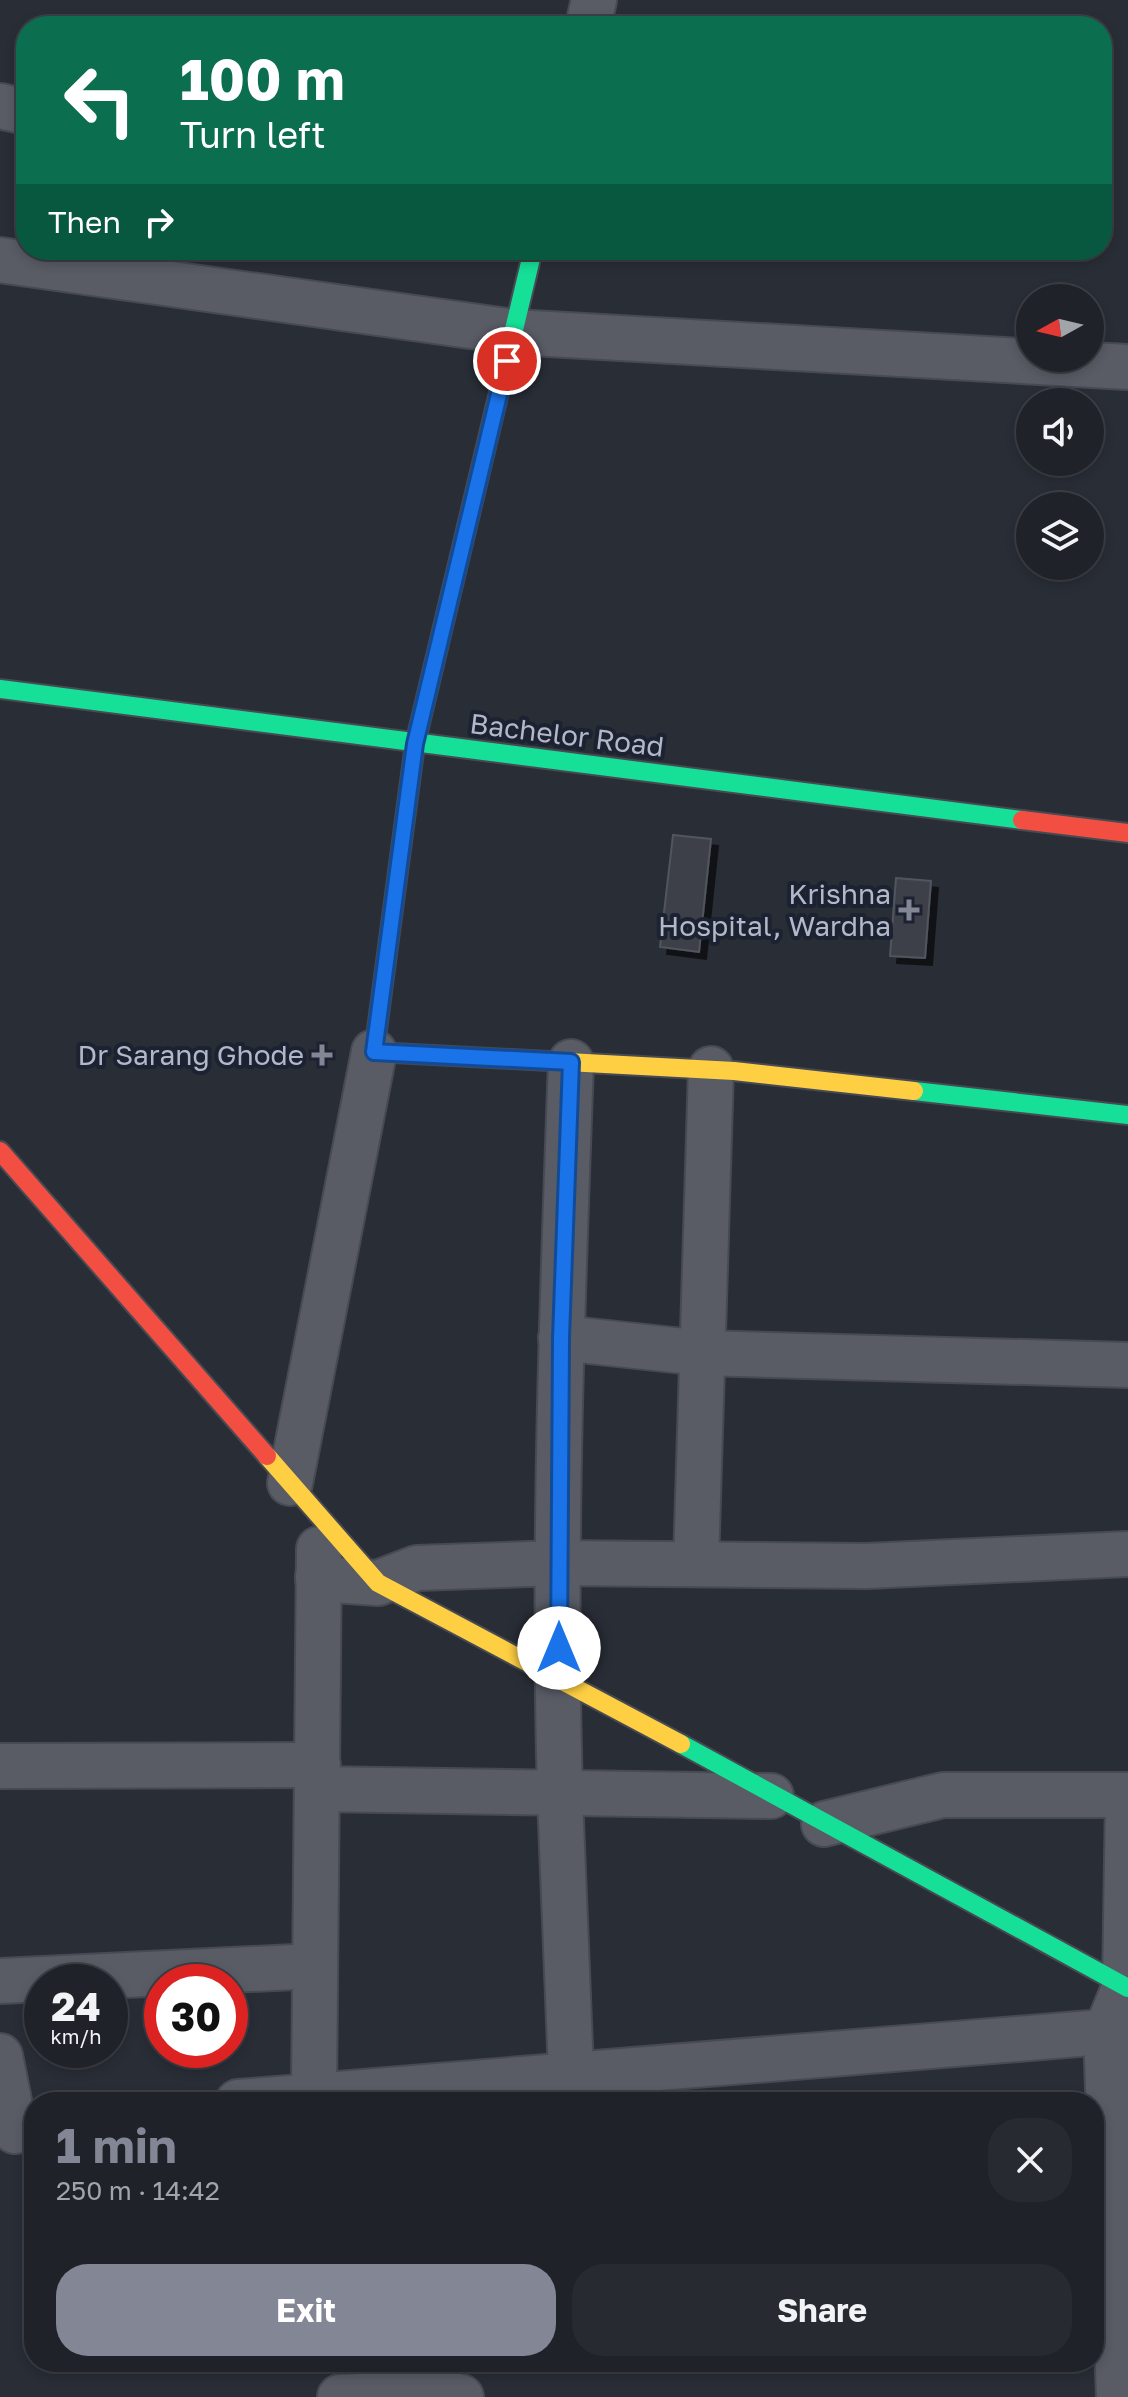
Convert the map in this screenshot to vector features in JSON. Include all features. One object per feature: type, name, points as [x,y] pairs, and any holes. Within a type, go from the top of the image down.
[{"type":"street","points":[[0,260],[514,332],[1128,367]]},
{"type":"street","points":[[290,1483],[374,1052],[415,744],[531,260]]},
{"type":"street","name":"Bachelor Road","points":[[0,689],[1128,833]]},
{"type":"street","points":[[374,1052],[711,1069],[1128,1115]]},
{"type":"street","points":[[571,1062],[561,1338],[559,1563],[560,1793],[571,2072]]},
{"type":"street","points":[[696,1564],[711,1069]]},
{"type":"street","points":[[0,1151],[378,1583],[559,1677],[771,1796],[1126,1987]]},
{"type":"street","points":[[561,1338],[702,1353],[1128,1365]]},
{"type":"street","points":[[314,2092],[319,1517]]},
{"type":"street","points":[[318,1577],[378,1583],[417,1568],[559,1563],[867,1566],[1128,1554]]},
{"type":"street","points":[[0,1766],[318,1777],[560,1793],[771,1796]]},
{"type":"street","points":[[824,1824],[943,1795],[1128,1797],[1126,1987],[1117,2031],[1119,2397]]},
{"type":"street","points":[[0,1981],[315,1966]]},
{"type":"street","points":[[337,2092],[1117,2031]]},
{"type":"street","points":[[0,2056],[16,2127]]},
{"type":"street","points":[[340,2397],[442,2392],[461,2397]]},
{"type":"building","points":[[673,835],[711,839],[699,952],[660,947]]},
{"type":"building","points":[[896,878],[931,881],[925,958],[890,956]]},
{"type":"traffic: fast","points":[[512,1059],[374,1052],[415,744],[531,260]]},
{"type":"traffic: fast","points":[[0,689],[1022,820]]},
{"type":"traffic: fast","points":[[914,1091],[1128,1115]]},
{"type":"traffic: fast","points":[[681,1744],[1128,1988]]},
{"type":"traffic: slow","points":[[512,1059],[734,1071],[914,1091]]},
{"type":"traffic: slow","points":[[267,1456],[378,1583],[681,1744]]},
{"type":"traffic: jam","points":[[1022,820],[1128,833]]},
{"type":"traffic: jam","points":[[0,1151],[267,1456]]},
{"type":"place","name":"Krishna Hospital, Wardha","points":[[909,910]]},
{"type":"place","name":"Dr Sarang Ghode","points":[[322,1055]]},
{"type":"route","points":[[507,361],[415,744],[374,1052],[571,1062],[561,1338],[559,1648]]}]
